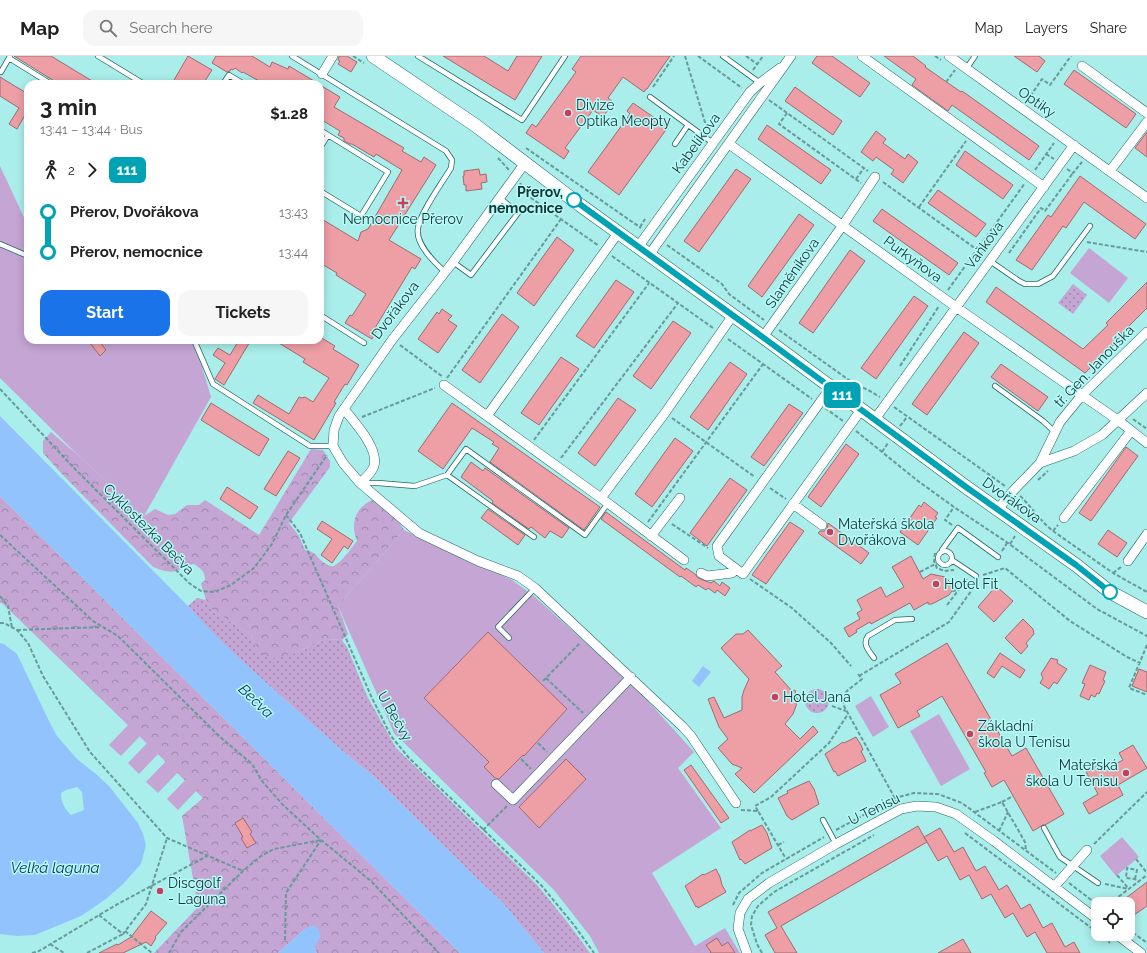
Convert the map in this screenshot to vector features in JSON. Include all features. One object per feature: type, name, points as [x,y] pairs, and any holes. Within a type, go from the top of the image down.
[{"type":"main road","name":"Dvořákova","points":[[370,60],[475,124],[618,233],[733,315],[966,487],[1076,565],[1110,592],[1147,612]]},
{"type":"street","points":[[322,74],[333,56]]},
{"type":"street","points":[[862,56],[1044,187]]},
{"type":"street","name":"Kabelíkova","points":[[638,247],[750,92],[788,60]]},
{"type":"street","name":"Kabelíkova","points":[[649,255],[788,60]]},
{"type":"street","name":"Optiky","points":[[947,60],[966,68],[1147,198]]},
{"type":"street","points":[[1082,66],[1147,113]]},
{"type":"street","points":[[760,83],[768,88]]},
{"type":"street","points":[[1110,171],[1147,122]]},
{"type":"street","name":"Purkyňova","points":[[729,144],[843,225],[954,309],[1082,395],[1147,443]]},
{"type":"street","name":"Vaňkova","points":[[875,419],[1074,145]]},
{"type":"street","name":"Dvořákova","points":[[333,446],[334,430],[339,416],[392,340],[453,262],[525,163]]},
{"type":"street","name":"Slaměníkova","points":[[763,337],[843,225],[875,177]]},
{"type":"street","points":[[487,416],[618,233]]},
{"type":"street","points":[[604,501],[733,315]]},
{"type":"street","name":"tř. Gen. Janouška","points":[[998,509],[1040,463],[1060,422],[1082,395],[1147,332]]},
{"type":"street","points":[[444,384],[684,560]]},
{"type":"street","points":[[739,571],[718,556],[717,546],[831,387]]},
{"type":"street","name":"tř. Gen. Janouška","points":[[1040,463],[1074,451],[1102,435],[1119,421],[1147,393]]},
{"type":"street","points":[[344,409],[362,432],[374,453],[374,466],[369,475],[360,483]]},
{"type":"street","points":[[701,573],[707,576],[739,571],[793,504],[861,410]]},
{"type":"street","points":[[1064,518],[1131,431]]},
{"type":"street","points":[[333,446],[343,463],[360,483],[419,533],[478,561],[518,576],[535,588],[631,677],[686,731],[738,806]]},
{"type":"street","points":[[651,536],[680,498]]},
{"type":"street","points":[[793,504],[822,525]]},
{"type":"street","points":[[1128,561],[1147,534]]},
{"type":"street","points":[[496,784],[513,800],[631,677]]},
{"type":"street","name":"U Tenisu","points":[[740,913],[748,899],[769,883],[836,844],[901,809],[917,806],[936,807],[956,814],[1091,915]]},
{"type":"street","points":[[1054,887],[1087,850]]},
{"type":"street","points":[[740,913],[738,929],[747,953]]},
{"type":"street","points":[[1125,941],[1141,953]]},
{"type":"lane","points":[[292,56],[446,151],[452,160],[451,168],[421,218],[417,230],[422,246],[436,265],[445,272]]},
{"type":"lane","points":[[418,56],[522,120],[565,56]]},
{"type":"lane","points":[[722,56],[760,83]]},
{"type":"lane","points":[[966,68],[975,56]]},
{"type":"lane","points":[[1,72],[10,57],[45,80]]},
{"type":"lane","points":[[101,57],[138,80]]},
{"type":"lane","points":[[226,80],[229,75],[237,80]]},
{"type":"lane","points":[[650,98],[713,144]]},
{"type":"lane","points":[[675,144],[688,125]]},
{"type":"lane","points":[[324,132],[388,172],[361,216],[324,193]]},
{"type":"lane","points":[[324,142],[328,135]]},
{"type":"lane","points":[[453,262],[471,275],[518,213],[500,198]]},
{"type":"lane","points":[[990,260],[1026,284],[1038,284],[1053,276],[1090,226]]},
{"type":"lane","points":[[0,244],[24,254]]},
{"type":"lane","points":[[324,317],[364,343]]},
{"type":"lane","points":[[196,344],[213,384],[310,446],[333,446]]},
{"type":"lane","points":[[995,386],[1043,420],[1055,432]]},
{"type":"lane","points":[[360,483],[415,486],[447,475],[466,449],[585,535],[604,501]]},
{"type":"lane","points":[[447,475],[534,536]]},
{"type":"lane","points":[[952,560],[947,565],[937,563],[938,557],[942,550],[958,528],[998,557]]},
{"type":"lane","points":[[942,552],[949,552],[952,556],[952,560],[976,576]]},
{"type":"lane","points":[[509,638],[498,627],[535,588]]},
{"type":"lane","points":[[874,658],[866,646],[866,639],[868,636],[895,620],[912,619]]},
{"type":"lane","points":[[823,820],[836,844]]},
{"type":"lane","points":[[1044,828],[1060,857],[1098,883]]},
{"type":"path","points":[[353,56],[370,60]]},
{"type":"path","points":[[653,87],[674,56]]},
{"type":"path","points":[[698,56],[743,87],[738,93]]},
{"type":"path","points":[[746,56],[757,64]]},
{"type":"path","points":[[935,56],[947,60]]},
{"type":"path","points":[[1027,101],[1042,79],[1050,85],[1071,56]]},
{"type":"path","points":[[946,82],[954,70],[950,67]]},
{"type":"path","points":[[787,112],[779,124],[863,184]]},
{"type":"path","points":[[919,207],[971,134]]},
{"type":"path","points":[[948,291],[1054,143]]},
{"type":"path","points":[[1046,154],[1073,173]]},
{"type":"path","points":[[496,156],[515,176],[531,198],[850,426],[954,507],[1009,543],[1097,609],[1147,636]]},
{"type":"path","points":[[1038,213],[1042,208],[1045,211],[1081,162],[1087,166]]},
{"type":"path","points":[[856,179],[864,168]]},
{"type":"path","points":[[401,346],[447,379],[561,219]]},
{"type":"path","points":[[1086,242],[1089,241],[1147,252]]},
{"type":"path","points":[[664,244],[722,284],[729,294],[766,321]]},
{"type":"path","points":[[529,447],[649,283]]},
{"type":"path","points":[[555,466],[678,303]]},
{"type":"path","points":[[900,366],[941,304],[954,309]]},
{"type":"path","points":[[776,328],[853,383],[881,398],[884,392]]},
{"type":"path","points":[[642,530],[763,364]]},
{"type":"path","points":[[353,421],[444,384]]},
{"type":"path","name":"Cyklostezka Bečva","points":[[0,389],[74,469],[189,583],[201,591],[214,592],[226,588],[254,568],[272,544],[286,515]]},
{"type":"path","points":[[891,405],[1005,486],[1010,482]]},
{"type":"path","points":[[665,413],[793,504]]},
{"type":"path","points":[[897,430],[907,417]]},
{"type":"path","points":[[882,452],[891,439]]},
{"type":"path","points":[[286,515],[333,446]]},
{"type":"path","points":[[1020,496],[1043,524],[1113,573],[1147,592]]},
{"type":"path","points":[[1026,521],[1035,513]]},
{"type":"path","name":"U Bečvy","points":[[286,515],[300,533],[372,698],[391,736],[409,758],[541,885],[574,925],[594,953]]},
{"type":"path","points":[[664,519],[710,549],[717,550]]},
{"type":"path","points":[[0,535],[93,621],[118,636],[219,736],[252,764],[262,781],[283,805],[321,840],[371,881],[439,953]]},
{"type":"path","points":[[998,557],[1016,535]]},
{"type":"path","points":[[920,572],[937,563],[937,568],[942,571],[954,570],[958,573]]},
{"type":"path","points":[[901,809],[848,714],[842,697],[862,679],[859,675],[949,622],[983,575],[1005,568],[1070,621],[1127,657],[1140,663]]},
{"type":"path","points":[[739,571],[792,608],[831,643],[852,666]]},
{"type":"path","points":[[947,604],[967,580],[963,576]]},
{"type":"path","points":[[952,591],[959,590]]},
{"type":"path","points":[[0,596],[8,606],[12,628]]},
{"type":"path","points":[[0,623],[4,623],[17,630],[102,627]]},
{"type":"path","points":[[17,630],[28,643],[43,676],[90,752],[167,838],[244,871]]},
{"type":"path","points":[[543,681],[587,636]]},
{"type":"path","points":[[1147,645],[1129,688],[1147,695]]},
{"type":"path","points":[[546,678],[587,717]]},
{"type":"path","points":[[797,700],[802,700]]},
{"type":"path","points":[[832,706],[846,710]]},
{"type":"path","points":[[786,859],[755,806],[771,796],[829,743],[848,714]]},
{"type":"path","points":[[538,743],[554,758]]},
{"type":"path","points":[[521,759],[537,775]]},
{"type":"path","points":[[752,916],[730,911],[739,893],[762,873],[895,798],[914,792],[938,794],[962,803],[1091,900]]},
{"type":"path","points":[[1087,850],[1147,792]]},
{"type":"path","points":[[975,812],[1002,802],[1013,796]]},
{"type":"path","points":[[483,830],[513,800]]},
{"type":"path","points":[[1002,802],[1025,842],[1026,850]]},
{"type":"path","points":[[738,806],[758,811]]},
{"type":"path","points":[[999,831],[1008,812]]},
{"type":"path","points":[[962,831],[1091,928]]},
{"type":"path","points":[[762,953],[757,944],[751,925],[752,916],[758,906],[774,892],[878,833]]},
{"type":"path","points":[[87,953],[123,934],[146,904],[167,838]]},
{"type":"path","points":[[169,953],[181,932],[261,856],[274,849],[321,840]]},
{"type":"path","points":[[285,940],[286,893],[321,840]]},
{"type":"path","points":[[778,845],[784,842]]},
{"type":"path","points":[[32,953],[206,856]]},
{"type":"path","points":[[1118,897],[1147,874],[1136,859]]},
{"type":"path","points":[[1135,879],[1137,870],[1141,866]]},
{"type":"path","points":[[1126,878],[1127,868],[1137,870]]},
{"type":"path","points":[[1117,874],[1129,889]]},
{"type":"path","points":[[1122,881],[1126,878],[1135,879],[1138,882]]},
{"type":"path","points":[[1104,884],[1129,889]]},
{"type":"path","points":[[99,916],[123,934]]},
{"type":"path","points":[[126,931],[152,953]]},
{"type":"path","points":[[1135,934],[1147,943]]},
{"type":"path","points":[[50,944],[64,953]]},
{"type":"green space","points":[[0,166],[24,217],[24,344],[195,344],[211,397],[144,516],[79,456],[0,378]]},
{"type":"green space","points":[[1089,248],[1128,278],[1109,303],[1070,273]]},
{"type":"green space","points":[[1073,284],[1087,295],[1073,314],[1058,303]]},
{"type":"green space","points":[[51,432],[144,516],[155,509],[168,515],[175,514],[187,505],[199,505],[205,500],[259,535],[311,449],[323,450],[330,461],[330,467],[289,523],[299,536],[305,550],[314,553],[329,566],[334,566],[337,564],[357,541],[354,523],[358,512],[366,503],[372,500],[391,512],[404,530],[338,606],[348,634],[342,640],[327,639],[292,654],[271,659],[258,651],[251,635],[214,612],[206,600],[201,584],[205,580],[201,569],[194,564],[172,572],[153,567],[60,472],[43,453],[43,441]]},
{"type":"green space","points":[[0,496],[460,953],[317,953],[305,929],[278,953],[154,953],[198,907],[182,816],[203,798],[2,603],[0,603]]},
{"type":"green space","points":[[404,530],[512,580],[535,597],[637,689],[694,752],[678,768],[721,828],[652,873],[695,946],[725,928],[740,953],[599,953],[590,936],[554,890],[394,733],[338,606]]},
{"type":"green space","points":[[197,598],[206,600],[214,612],[251,635],[258,651],[292,654],[327,639],[342,640],[347,647],[367,696],[396,748],[538,886],[590,953],[544,953],[502,902],[371,774],[350,758],[212,632],[188,606]]},
{"type":"green space","points":[[817,689],[825,693],[829,701],[825,709],[817,713],[809,709],[805,701],[809,693]]},
{"type":"green space","points":[[871,696],[889,727],[873,737],[855,706]]},
{"type":"green space","points":[[939,714],[970,769],[941,786],[910,731]]},
{"type":"green space","points":[[130,723],[141,735],[121,756],[109,745]]},
{"type":"green space","points":[[149,741],[160,752],[139,774],[128,763]]},
{"type":"green space","points":[[167,760],[179,771],[158,793],[146,782]]},
{"type":"green space","points":[[188,777],[199,788],[178,810],[167,799]]},
{"type":"green space","points":[[1122,837],[1139,857],[1116,876],[1100,856]]},
{"type":"water","name":"Bečva","points":[[0,416],[225,645],[350,758],[371,774],[502,902],[544,953],[460,953],[0,496]]},
{"type":"water","name":"Velká laguna","points":[[0,643],[4,644],[17,654],[57,736],[77,759],[109,786],[138,823],[146,845],[141,864],[123,884],[106,899],[81,916],[35,935],[17,936],[0,934]],"holes":[[[77,787],[82,792],[84,810],[71,815],[63,805],[61,793]]]},
{"type":"water","points":[[703,666],[711,672],[699,687],[692,681]]},
{"type":"water","points":[[313,925],[318,928],[321,936],[314,948],[317,953],[278,953],[305,929]]},
{"type":"building","points":[[14,56],[51,56],[90,80],[53,80]]},
{"type":"building","points":[[188,56],[212,70],[206,80],[174,80]]},
{"type":"building","points":[[216,56],[252,56],[270,67],[272,62],[288,69],[289,66],[312,80],[257,80],[235,68],[227,72],[212,63]]},
{"type":"building","points":[[339,56],[347,56],[357,62],[351,72],[338,64],[340,61],[338,60]]},
{"type":"building","points":[[443,56],[484,56],[508,71],[517,56],[542,56],[515,100]]},
{"type":"building","name":"Divize Optika Meopty","points":[[581,56],[670,56],[644,92],[623,77],[608,98],[613,102],[603,117],[593,110],[565,148],[569,151],[564,159],[526,133],[532,124],[536,127],[576,72],[572,69]]},
{"type":"building","points":[[817,56],[832,56],[870,83],[860,97],[812,63]]},
{"type":"building","points":[[884,56],[913,56],[926,66],[925,67],[961,92],[962,91],[1039,146],[1029,160],[952,105],[948,111],[912,85],[916,79]]},
{"type":"building","points":[[1014,56],[1039,56],[1045,61],[1037,72]]},
{"type":"building","points":[[1074,70],[1136,114],[1126,128],[1064,84]]},
{"type":"building","points":[[0,77],[24,92],[24,117],[17,129],[9,124],[19,108],[0,96]]},
{"type":"building","points":[[324,87],[340,97],[334,107],[404,148],[402,151],[421,162],[424,157],[436,165],[389,240],[421,259],[415,269],[412,267],[375,328],[377,330],[372,339],[345,323],[350,315],[352,316],[366,294],[336,275],[337,273],[324,265],[324,220],[358,241],[361,232],[368,229],[402,170],[376,154],[374,157],[344,141],[344,138],[338,135],[340,131],[324,121]]},
{"type":"building","points":[[795,87],[842,121],[833,135],[785,101]]},
{"type":"building","name":"Divize Optika Meopty","points":[[633,103],[668,127],[619,195],[588,172],[630,114],[627,111]]},
{"type":"building","points":[[767,125],[831,170],[821,184],[758,139]]},
{"type":"building","points":[[876,131],[886,139],[883,143],[905,159],[908,154],[918,162],[903,183],[891,174],[894,170],[876,157],[873,161],[861,152]]},
{"type":"building","points":[[1147,132],[1147,157],[1135,148]]},
{"type":"building","points":[[965,151],[1013,185],[1003,199],[956,165]]},
{"type":"building","points":[[479,169],[480,175],[486,174],[487,182],[481,183],[482,189],[466,191],[463,176],[464,171]]},
{"type":"building","points":[[736,169],[751,179],[699,252],[684,241]]},
{"type":"building","points":[[1080,176],[1146,224],[1135,239],[1084,202],[1066,228],[1063,226],[1032,270],[1016,260],[1048,215],[1051,217]]},
{"type":"building","points":[[938,190],[986,224],[976,237],[928,203]]},
{"type":"building","points":[[882,209],[958,263],[949,275],[873,221]]},
{"type":"building","points":[[799,214],[814,225],[762,297],[748,286]]},
{"type":"building","points":[[557,237],[574,250],[534,306],[517,293]]},
{"type":"building","points":[[850,250],[865,261],[813,333],[799,323]]},
{"type":"building","points":[[616,280],[634,292],[594,348],[576,336]]},
{"type":"building","points":[[1147,282],[1147,308],[1119,336],[1121,338],[1085,373],[986,302],[996,287],[1083,349],[1108,325],[1106,323]]},
{"type":"building","points":[[914,296],[928,306],[876,379],[861,368]]},
{"type":"building","points":[[442,309],[452,316],[448,320],[457,326],[438,353],[418,339],[437,312],[439,314]]},
{"type":"building","points":[[502,314],[519,327],[480,383],[462,370]]},
{"type":"building","points":[[673,321],[691,333],[651,389],[633,376]]},
{"type":"building","points":[[964,332],[979,343],[927,415],[912,404]]},
{"type":"building","points":[[324,339],[335,346],[333,349],[359,365],[347,385],[345,384],[334,402],[336,403],[314,440],[253,403],[258,395],[289,414],[299,397],[305,397],[313,402],[329,378],[303,362],[305,359],[281,344],[324,344]]},
{"type":"building","points":[[91,344],[101,344],[106,350],[100,356]]},
{"type":"building","points":[[237,344],[249,344],[224,385],[215,379],[225,363],[213,355],[218,348],[230,355]]},
{"type":"building","points":[[561,357],[579,369],[539,425],[521,413]]},
{"type":"building","points":[[730,362],[747,374],[708,430],[690,417]]},
{"type":"building","points":[[1001,364],[1048,397],[1038,411],[991,377]]},
{"type":"building","points":[[618,398],[636,410],[595,466],[578,453]]},
{"type":"building","points":[[211,403],[269,439],[259,456],[201,420]]},
{"type":"building","points":[[452,403],[600,507],[584,530],[490,462],[499,448],[492,444],[494,442],[472,428],[443,469],[418,451]]},
{"type":"building","points":[[789,404],[803,413],[764,466],[751,457]]},
{"type":"building","points":[[675,438],[693,451],[652,507],[635,494]]},
{"type":"building","points":[[846,444],[859,454],[821,507],[808,497]]},
{"type":"building","points":[[1126,447],[1138,456],[1091,521],[1079,513]]},
{"type":"building","points":[[288,451],[300,458],[276,496],[264,489]]},
{"type":"building","points":[[471,462],[483,471],[485,468],[569,528],[562,538],[550,531],[545,538],[531,527],[529,529],[492,503],[493,501],[461,477]]},
{"type":"building","points":[[730,478],[747,490],[707,546],[690,533]]},
{"type":"building","points":[[227,487],[258,507],[250,519],[220,499]]},
{"type":"building","points":[[924,502],[938,513],[935,517],[937,518],[918,545],[900,532],[919,505],[921,507]]},
{"type":"building","points":[[488,509],[525,535],[518,545],[481,518]]},
{"type":"building","points":[[606,512],[685,570],[686,568],[695,574],[698,578],[711,583],[714,581],[720,586],[722,582],[730,588],[725,596],[717,590],[715,593],[708,588],[706,590],[698,585],[696,587],[681,576],[680,577],[601,519]]},
{"type":"building","points":[[322,521],[353,541],[348,549],[344,546],[332,563],[321,555],[332,539],[317,529]]},
{"type":"building","points":[[790,522],[804,531],[766,584],[752,575]]},
{"type":"building","points":[[828,523],[869,553],[861,564],[818,533],[827,529]]},
{"type":"building","points":[[1108,530],[1127,543],[1117,557],[1098,544]]},
{"type":"building","points":[[911,556],[923,579],[931,574],[945,577],[955,587],[949,595],[932,604],[928,604],[928,602],[914,610],[910,603],[871,624],[870,622],[856,630],[857,632],[849,637],[844,628],[860,619],[857,613],[862,610],[857,600],[881,587],[886,597],[904,587],[892,567]]},
{"type":"building","points":[[996,586],[1013,601],[994,622],[978,607]]},
{"type":"building","points":[[1023,619],[1033,629],[1034,634],[1026,643],[1028,646],[1021,654],[1005,638]]},
{"type":"building","points":[[748,630],[782,666],[775,672],[792,691],[795,690],[797,700],[796,706],[793,714],[785,724],[800,739],[813,726],[818,732],[754,793],[735,774],[742,768],[732,764],[718,748],[728,739],[719,727],[708,699],[714,697],[724,718],[742,710],[742,697],[749,679],[721,648],[736,634],[743,634]]},
{"type":"building","points":[[488,632],[567,709],[524,756],[523,755],[499,779],[495,778],[484,767],[489,762],[424,698]]},
{"type":"building","points":[[947,643],[1012,756],[1026,748],[1064,814],[1033,831],[1004,780],[992,787],[984,773],[986,772],[942,696],[917,711],[920,716],[898,728],[880,695],[901,683],[895,674]]},
{"type":"building","points":[[1000,653],[1025,670],[1020,678],[1002,666],[994,678],[987,673]]},
{"type":"building","points":[[1051,658],[1058,660],[1057,663],[1067,669],[1057,684],[1054,682],[1049,689],[1040,683],[1043,678],[1041,674]]},
{"type":"building","points":[[1090,665],[1106,672],[1103,680],[1105,681],[1099,694],[1097,693],[1095,697],[1091,695],[1089,700],[1080,696],[1085,684],[1082,683]]},
{"type":"building","points":[[1139,669],[1147,672],[1147,692],[1132,686]]},
{"type":"building","points":[[856,737],[861,745],[863,750],[861,751],[866,761],[838,776],[835,771],[834,772],[825,754],[843,742],[844,743]]},
{"type":"building","points":[[1133,745],[1147,768],[1118,785],[1123,795],[1089,814],[1083,803],[1098,794],[1086,772],[1101,764],[1104,770],[1123,760],[1119,753]]},
{"type":"building","points":[[566,759],[586,779],[539,828],[519,807]]},
{"type":"building","points":[[691,765],[729,818],[721,823],[684,770]]},
{"type":"building","points":[[809,781],[814,789],[819,804],[792,820],[787,816],[778,798],[788,793],[787,791]]},
{"type":"building","points":[[243,818],[252,832],[250,834],[256,843],[247,848],[235,823]]},
{"type":"building","points":[[762,825],[767,833],[772,848],[745,864],[741,859],[740,860],[732,842],[750,830]]},
{"type":"building","points":[[918,826],[927,842],[781,926],[797,953],[775,953],[765,935],[777,928],[768,912]]},
{"type":"building","points":[[940,828],[954,852],[963,847],[976,871],[985,866],[999,890],[1007,885],[1021,909],[1030,904],[1043,928],[1052,923],[1065,947],[1074,942],[1080,953],[1047,953],[1035,932],[1027,937],[1013,913],[1005,918],[991,894],[982,899],[969,875],[960,880],[947,856],[938,861],[924,837]]},
{"type":"building","points":[[716,869],[726,892],[698,908],[697,906],[696,907],[685,886],[703,874],[704,875]]},
{"type":"building","points":[[1147,882],[1147,906],[1135,914],[1135,897],[1127,897]]},
{"type":"building","points":[[151,911],[167,923],[155,937],[156,938],[151,946],[146,942],[123,953],[99,953],[117,944],[118,945],[131,937]]},
{"type":"building","points":[[717,938],[722,946],[728,942],[735,953],[710,953],[711,952],[706,945]]},
{"type":"building","points":[[963,939],[971,953],[938,953]]},
{"type":"bus line","name":"111","points":[[574,200],[966,487],[1076,565],[1110,592]]},
{"type":"place","name":"Divize Optika Meopty","points":[[568,113]]},
{"type":"place","name":"Přerov, nemocnice","points":[[574,200]]},
{"type":"place","name":"Nemocnice Přerov","points":[[403,203]]},
{"type":"place","name":"Mateřská škola Dvořákova","points":[[830,532]]},
{"type":"place","name":"Hotel Fit","points":[[936,584]]},
{"type":"place","name":"Hotel Jana","points":[[775,697]]},
{"type":"place","name":"Základní škola U Tenisu","points":[[970,734]]},
{"type":"place","name":"Mateřská škola U Tenisu","points":[[1126,773]]},
{"type":"place","name":"Discgolf - Laguna","points":[[160,891]]}]
